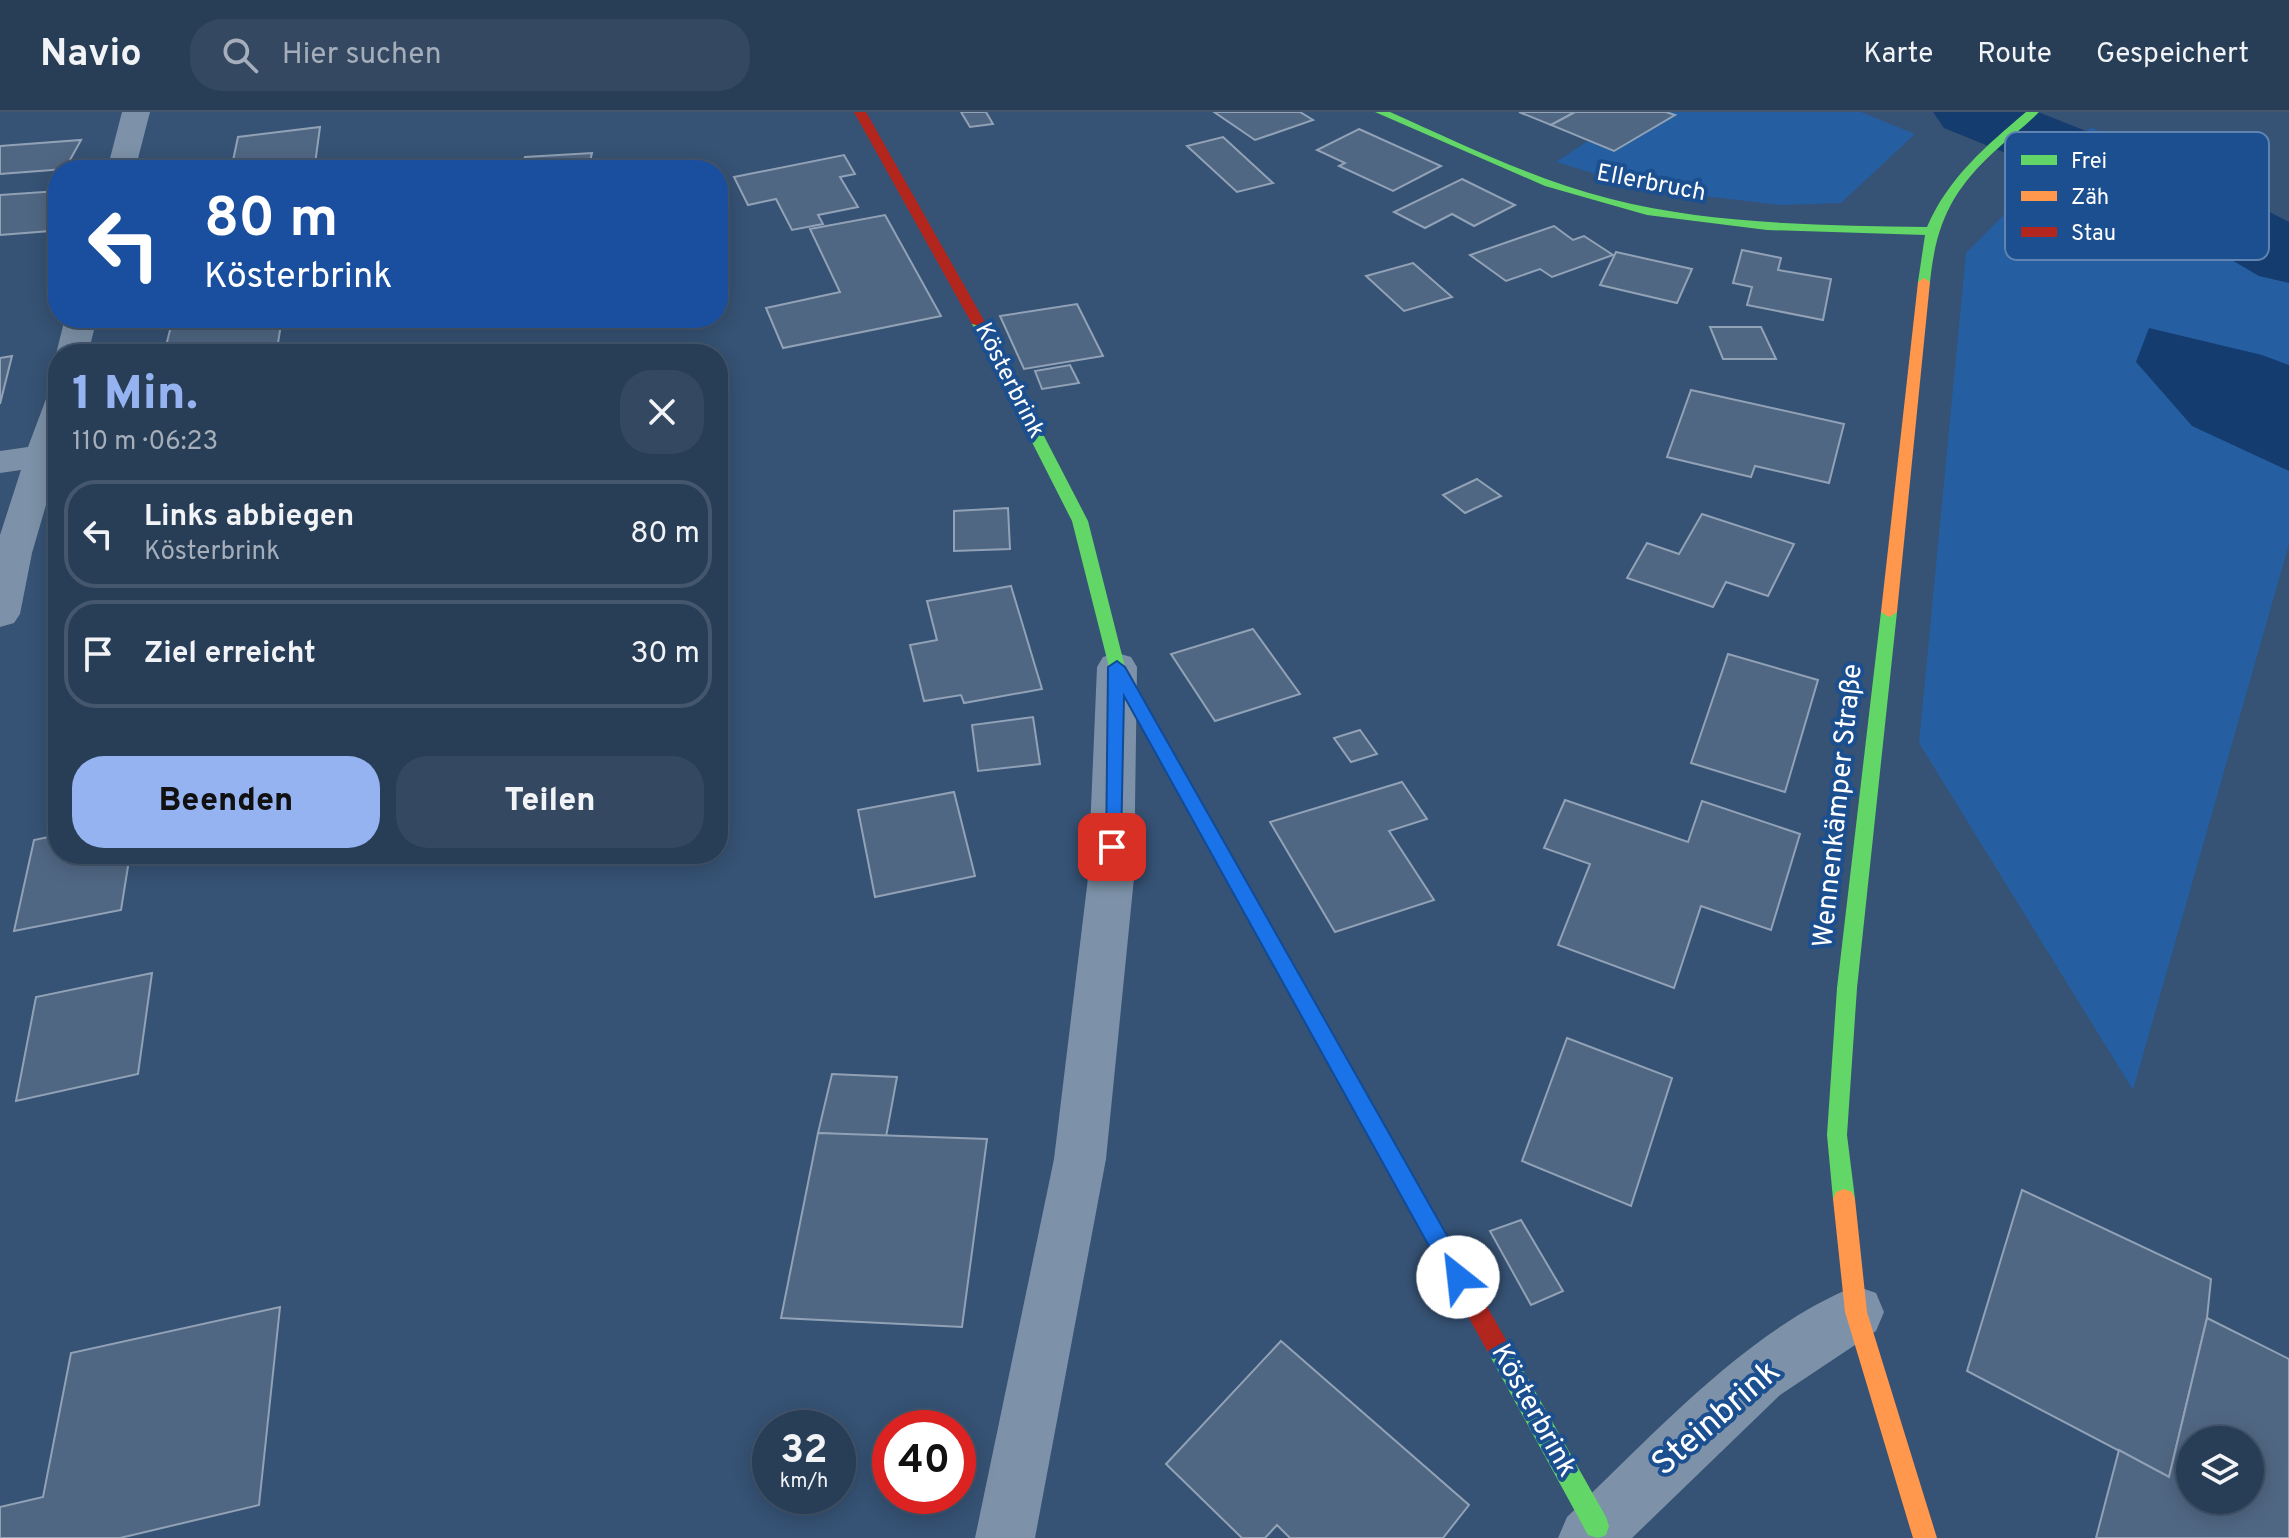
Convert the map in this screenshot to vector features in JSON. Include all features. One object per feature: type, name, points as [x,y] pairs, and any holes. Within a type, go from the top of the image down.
[{"type":"street","points":[[124,160],[136,112]]},
{"type":"street","name":"Kösterbrink","points":[[860,112],[1013,384],[1080,521],[1117,667],[1592,1532]]},
{"type":"street","name":"Ellerbruch","points":[[1381,112],[1531,176],[1639,210],[1762,227],[1928,231]]},
{"type":"street","name":"Wennenkämper Straße","points":[[2010,132],[2033,112]]},
{"type":"street","name":"Wennenkämper Straße","points":[[1925,1538],[1856,1312],[1837,1135],[1843,1046],[1928,231],[1947,198],[2005,136]]},
{"type":"street","points":[[0,614],[13,553],[48,444]]},
{"type":"street","points":[[0,462],[45,455]]},
{"type":"street","name":"Kösterbrink","points":[[1005,1538],[1080,1159],[1111,878],[1117,667]]},
{"type":"street","name":"Steinbrink","points":[[1592,1532],[1760,1375],[1856,1312]]},
{"type":"shaded area","points":[[1632,112],[1861,112],[1915,134],[1841,203],[1781,205],[1646,189],[1556,162]]},
{"type":"shaded area","points":[[2005,214],[2005,260],[2269,260],[2269,215],[2289,225],[2289,544],[2133,1090],[1919,743],[1966,253]]},
{"type":"shaded area","points":[[2149,328],[2262,355],[2289,365],[2289,471],[2192,426],[2136,362]]},
{"type":"building","points":[[961,112],[986,112],[993,124],[970,127]]},
{"type":"building","points":[[1214,112],[1300,112],[1313,120],[1255,140]]},
{"type":"building","points":[[1519,112],[1575,112],[1551,125]]},
{"type":"building","points":[[1575,112],[1666,112],[1675,115],[1614,151],[1551,125]]},
{"type":"building","points":[[320,127],[316,160],[233,160],[238,137]]},
{"type":"building","points":[[1359,129],[1441,166],[1393,191],[1339,166],[1345,163],[1317,150]]},
{"type":"building","points":[[1223,137],[1273,183],[1237,192],[1187,146]]},
{"type":"building","points":[[81,140],[70,160],[48,160],[48,170],[0,174],[0,146]]},
{"type":"building","points":[[592,153],[590,160],[524,160],[525,157]]},
{"type":"building","points":[[844,155],[855,174],[840,177],[858,207],[818,215],[823,224],[792,230],[776,199],[748,205],[734,177]]},
{"type":"building","points":[[1462,179],[1515,205],[1474,226],[1452,214],[1425,228],[1394,212]]},
{"type":"building","points":[[48,192],[48,231],[0,235],[0,195]]},
{"type":"building","points":[[885,215],[941,316],[783,348],[766,308],[840,292],[810,229]]},
{"type":"building","points":[[1554,226],[1573,240],[1584,236],[1613,255],[1552,277],[1540,269],[1506,281],[1470,255]]},
{"type":"building","points":[[1742,250],[1781,258],[1778,270],[1831,279],[1823,320],[1747,305],[1752,287],[1733,283]]},
{"type":"building","points":[[1616,252],[1692,269],[1677,303],[1600,285]]},
{"type":"building","points":[[1413,263],[1452,297],[1404,311],[1366,276]]},
{"type":"building","points":[[1077,304],[1103,356],[1024,369],[1000,316]]},
{"type":"building","points":[[1710,327],[1761,327],[1776,359],[1723,359]]},
{"type":"building","points":[[170,328],[280,328],[278,343],[166,344]]},
{"type":"building","points":[[12,356],[0,404],[0,358]]},
{"type":"building","points":[[1070,365],[1079,383],[1042,389],[1035,371]]},
{"type":"building","points":[[1691,390],[1844,424],[1829,483],[1755,466],[1751,477],[1667,457]]},
{"type":"building","points":[[1477,479],[1501,496],[1465,513],[1443,495]]},
{"type":"building","points":[[1008,508],[1010,549],[954,551],[954,511]]},
{"type":"building","points":[[1702,514],[1794,544],[1768,596],[1726,582],[1713,607],[1627,578],[1647,543],[1679,554]]},
{"type":"building","points":[[1011,586],[1042,689],[964,703],[961,695],[924,701],[910,645],[937,640],[927,601]]},
{"type":"building","points":[[1253,629],[1300,694],[1215,721],[1171,654]]},
{"type":"building","points":[[1728,654],[1818,680],[1785,792],[1691,763]]},
{"type":"building","points":[[1033,717],[1040,764],[978,771],[972,725]]},
{"type":"building","points":[[1360,730],[1377,754],[1351,762],[1334,738]]},
{"type":"building","points":[[1402,782],[1427,819],[1389,831],[1434,900],[1335,932],[1270,822]]},
{"type":"building","points":[[954,792],[975,876],[875,897],[858,810]]},
{"type":"building","points":[[1565,800],[1688,842],[1702,801],[1800,834],[1771,930],[1701,906],[1674,988],[1558,945],[1590,864],[1544,848]]},
{"type":"building","points":[[48,837],[48,864],[128,864],[121,910],[14,931],[34,840]]},
{"type":"building","points":[[152,973],[138,1074],[16,1101],[36,997]]},
{"type":"building","points":[[1567,1038],[1672,1078],[1631,1206],[1522,1161]]},
{"type":"building","points":[[832,1074],[897,1077],[886,1137],[818,1133]]},
{"type":"building","points":[[818,1133],[987,1139],[962,1327],[781,1318]]},
{"type":"building","points":[[2022,1190],[2211,1279],[2207,1318],[2181,1426],[2176,1426],[2176,1448],[2169,1477],[1967,1371]]},
{"type":"building","points":[[1521,1220],[1563,1291],[1531,1305],[1490,1231]]},
{"type":"building","points":[[280,1307],[259,1505],[120,1538],[0,1538],[0,1507],[43,1497],[71,1353]]},
{"type":"building","points":[[2207,1318],[2289,1359],[2289,1538],[2096,1538],[2119,1450],[2169,1477],[2176,1448],[2176,1514],[2264,1514],[2264,1426],[2181,1426]]},
{"type":"building","points":[[1281,1341],[1469,1505],[1443,1538],[1290,1538],[1277,1525],[1265,1538],[1242,1538],[1166,1464]]},
{"type":"waterway","points":[[1970,112],[2021,132]]},
{"type":"waterway","points":[[2269,245],[2289,258]]},
{"type":"traffic: fast","points":[[1381,112],[1549,184],[1647,211],[1767,226],[1928,231]]},
{"type":"traffic: fast","points":[[2010,132],[2033,112]]},
{"type":"traffic: fast","points":[[1924,282],[1933,226],[1943,204],[1972,166],[2005,137]]},
{"type":"traffic: fast","points":[[979,324],[1080,521],[1117,667],[1239,886]]},
{"type":"traffic: fast","points":[[1844,1199],[1837,1135],[1847,988],[1889,612]]},
{"type":"traffic: fast","points":[[1498,1348],[1597,1526]]},
{"type":"traffic: slow","points":[[1889,612],[1924,282]]},
{"type":"traffic: slow","points":[[1844,1199],[1856,1312],[1925,1538]]},
{"type":"traffic: jam","points":[[860,112],[979,324]]},
{"type":"traffic: jam","points":[[1239,886],[1498,1348]]},
{"type":"route","points":[[1112,847],[1117,667],[1458,1277]]}]
